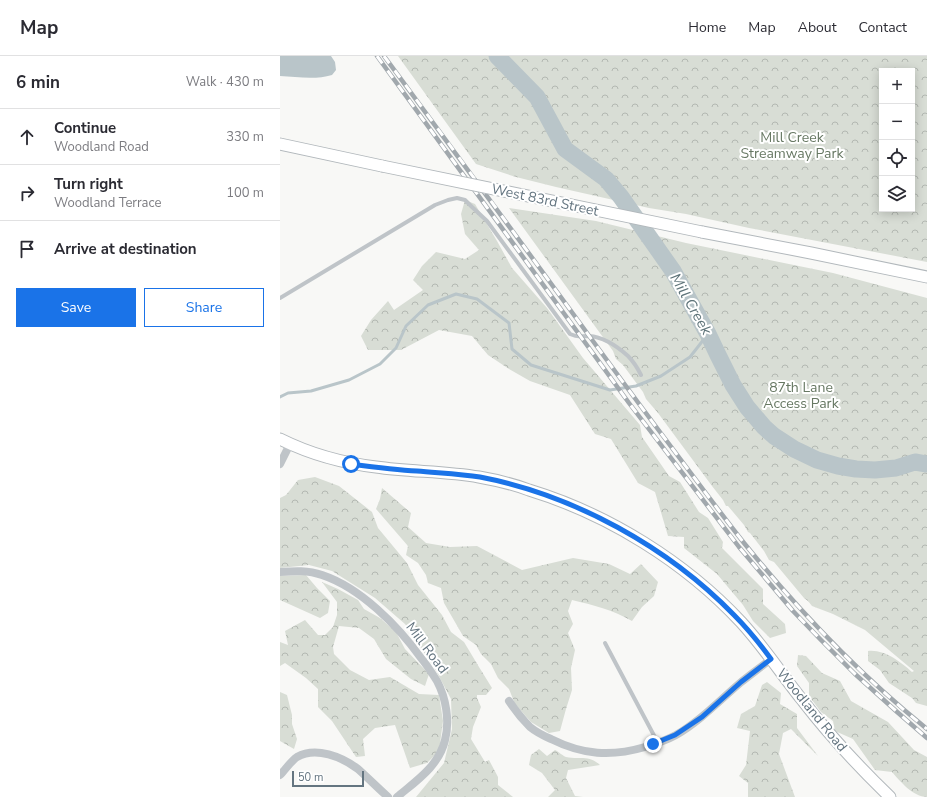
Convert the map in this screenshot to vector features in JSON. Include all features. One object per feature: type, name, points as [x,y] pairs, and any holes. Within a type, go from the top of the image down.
[{"type":"main road","name":"West 83rd Street","points":[[280,144],[702,232],[927,277]]},
{"type":"main road","name":"Woodland Road","points":[[280,439],[318,455],[351,464],[459,474],[491,479],[542,494],[606,521],[657,552],[688,574],[734,615],[771,659],[803,702],[828,732],[861,769],[890,797]]},
{"type":"street","points":[[280,464],[290,444]]},
{"type":"street","name":"Mill Road","points":[[280,572],[296,570],[313,572],[331,578],[353,590],[389,620],[412,646],[437,681],[443,696],[446,710],[447,727],[445,740],[439,756],[426,773],[397,797]]},
{"type":"street","points":[[509,701],[517,713],[531,727],[564,746],[598,753],[616,753],[635,750],[658,743],[675,735],[702,717],[741,682],[771,659]]},
{"type":"street","points":[[280,775],[295,758],[304,754],[316,752],[339,758],[357,769],[388,797]]},
{"type":"lane","points":[[280,298],[435,205],[457,198],[464,200],[487,221],[570,334],[576,337],[589,336],[603,339],[629,357],[641,375]]},
{"type":"lane","points":[[604,643],[658,743]]},
{"type":"green space","name":"Mill Creek Streamway Park","points":[[398,56],[927,56],[927,262],[649,208],[516,177],[476,164]]},
{"type":"green space","points":[[465,200],[475,204],[512,268],[547,308],[583,358],[640,425],[642,437],[669,476],[680,482],[699,512],[708,518],[723,542],[722,548],[763,589],[763,604],[785,624],[786,633],[770,638],[753,621],[743,605],[717,574],[684,548],[684,537],[668,536],[655,492],[638,483],[611,439],[595,434],[570,395],[530,381],[509,369],[488,355],[472,336],[439,330],[401,350],[368,350],[361,336],[371,320],[388,301],[394,310],[423,290],[413,280],[422,266],[436,252],[465,259],[479,250],[465,234],[461,214]]},
{"type":"green space","name":"87th Lane Access Park","points":[[509,208],[596,221],[686,243],[833,273],[927,298],[927,706],[916,703],[912,698],[889,683],[880,670],[868,661],[868,651],[886,654],[903,664],[912,672],[914,671],[865,630],[833,614],[812,606],[774,562],[769,560],[744,525],[728,506],[726,506],[658,413],[646,399],[643,392],[623,365],[616,359],[613,351]]},
{"type":"green space","points":[[315,477],[339,486],[372,512],[378,528],[407,563],[418,585],[442,615],[451,632],[464,642],[492,688],[486,695],[477,695],[481,707],[473,727],[471,739],[485,762],[489,760],[498,777],[498,785],[513,797],[416,797],[444,763],[452,729],[451,699],[434,667],[405,624],[375,598],[332,571],[309,565],[280,568],[280,498],[286,495],[298,480]]},
{"type":"green space","points":[[382,488],[411,513],[408,527],[426,543],[450,547],[477,546],[522,570],[573,558],[609,564],[630,574],[641,564],[658,582],[654,596],[642,607],[632,621],[610,611],[572,600],[568,611],[573,624],[568,633],[575,650],[571,668],[572,690],[560,731],[549,733],[531,722],[515,704],[509,689],[498,678],[491,664],[481,654],[476,645],[463,636],[444,603],[441,588],[428,583],[426,575],[418,563],[406,555],[408,546],[376,509]]},
{"type":"green space","points":[[306,575],[330,601],[328,613],[320,618],[280,600],[280,576]]},
{"type":"green space","points":[[322,582],[358,600],[364,609],[380,618],[396,632],[405,649],[429,674],[425,686],[411,679],[386,659],[374,639],[359,628],[339,626],[333,647],[334,654],[350,670],[369,680],[390,677],[419,694],[439,695],[443,721],[439,751],[427,763],[410,768],[395,725],[375,728],[363,739],[365,756],[356,757],[332,721],[318,707],[318,689],[306,678],[285,663],[280,666],[280,642],[288,645],[285,631],[305,620],[318,635],[325,635],[333,627],[337,615],[337,602]]},
{"type":"green space","points":[[798,655],[806,656],[822,673],[840,681],[851,701],[888,722],[914,750],[927,757],[927,797],[912,791],[892,772],[875,770],[853,739],[835,731],[833,721],[821,712],[809,696],[809,683],[797,666]]},
{"type":"green space","points":[[767,682],[781,693],[780,704],[797,714],[797,728],[818,756],[791,729],[783,733],[779,754],[795,797],[748,797],[748,783],[739,776],[746,765],[750,731],[737,728],[741,714],[755,706],[762,685]]},
{"type":"green space","points":[[280,692],[287,695],[292,715],[292,724],[297,739],[294,749],[280,741]]},
{"type":"green space","points":[[539,749],[547,756],[555,750],[566,757],[588,758],[600,765],[568,770],[566,778],[575,796],[583,797],[548,797],[555,790],[542,773],[529,765],[531,755]]},
{"type":"shaded area","points":[[280,56],[331,56],[335,62],[336,70],[332,75],[326,77],[306,78],[280,76]]},
{"type":"waterway","name":"Mill Creek","points":[[497,56],[537,97],[565,149],[606,179],[621,197],[673,271],[708,334],[733,385],[747,407],[764,427],[774,436],[794,449],[817,460],[838,466],[875,470],[896,468],[915,462],[927,464]]},
{"type":"waterway","points":[[280,397],[288,393],[311,391],[349,380],[380,364],[396,348],[406,326],[428,305],[456,294],[477,299],[509,323],[512,349],[531,365],[610,390],[636,386],[661,376],[690,357],[708,334]]},
{"type":"railway","points":[[377,56],[629,403],[739,547],[793,611],[821,640],[855,674],[927,738]]},
{"type":"railway","points":[[384,56],[629,390],[744,543],[786,593],[831,641],[877,686],[927,729]]},
{"type":"route","points":[[351,464],[479,477],[503,482],[555,498],[593,515],[644,543],[682,569],[706,588],[734,615],[771,659],[741,682],[702,717],[675,735],[653,744]]}]
